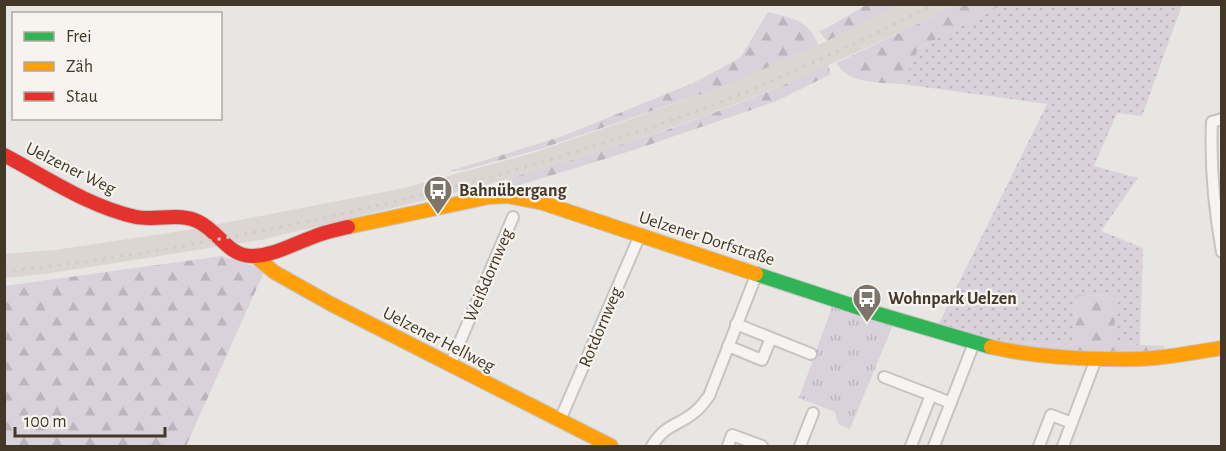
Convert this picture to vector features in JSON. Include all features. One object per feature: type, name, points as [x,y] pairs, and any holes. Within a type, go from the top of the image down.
[{"type":"street","points":[[1221,119],[1212,122],[1211,164],[1213,204],[1221,252]]},
{"type":"street","name":"Uelzener Weg","points":[[4,155],[78,195],[118,211],[147,218],[194,220],[205,226],[236,252],[255,256]]},
{"type":"street","name":"Uelzener Dorfstraße","points":[[255,256],[325,233],[496,197],[517,197],[536,201],[858,307],[974,343],[1028,356],[1096,359],[1161,357],[1221,348]]},
{"type":"street","name":"Weißdornweg","points":[[450,365],[513,217]]},
{"type":"street","name":"Rotdornweg","points":[[560,420],[640,235]]},
{"type":"street","name":"Uelzener Hellweg","points":[[255,256],[284,278],[611,447]]},
{"type":"street","points":[[652,447],[671,425],[696,411],[709,396],[757,273]]},
{"type":"street","points":[[736,324],[811,354]]},
{"type":"street","points":[[728,346],[762,360],[771,338]]},
{"type":"street","points":[[934,447],[974,343]]},
{"type":"street","points":[[1063,447],[1096,359]]},
{"type":"street","points":[[884,377],[951,403]]},
{"type":"street","points":[[911,447],[931,395]]},
{"type":"street","points":[[800,447],[813,413]]},
{"type":"street","points":[[1039,447],[1051,415],[1071,423]]},
{"type":"street","points":[[728,447],[732,435],[762,447]]},
{"type":"shaded area","points":[[897,5],[954,5],[792,82],[702,117],[586,157],[479,187],[261,240],[45,274],[5,278],[5,254],[55,250],[188,230],[404,188],[533,153],[725,86],[827,41]]},
{"type":"green space","points":[[866,5],[897,5],[827,41],[819,31],[827,28]]},
{"type":"green space","points":[[954,5],[1001,5],[919,48],[902,84],[857,79],[842,70],[836,63],[922,22]]},
{"type":"green space","points":[[1001,5],[1182,5],[1142,116],[1117,113],[1094,166],[1138,178],[1101,231],[1143,248],[1140,345],[1114,344],[1113,296],[1077,295],[1073,345],[1022,343],[1019,354],[935,331],[1047,104],[902,84],[919,48]]},
{"type":"green space","points":[[768,12],[799,21],[810,30],[818,45],[725,86],[537,150],[464,170],[450,171],[563,136],[693,83],[740,58]]},
{"type":"green space","points":[[828,65],[831,74],[777,101],[634,150],[507,189],[507,179],[670,129],[750,99]]},
{"type":"green space","points":[[222,256],[265,270],[186,446],[5,446],[4,286]]},
{"type":"green space","points":[[1077,295],[1114,296],[1115,344],[1165,346],[1161,357],[1019,354],[1022,343],[1073,345]]},
{"type":"green space","points":[[833,304],[893,325],[850,429],[838,424],[835,412],[799,398]]},
{"type":"railway","points":[[4,271],[99,260],[256,232],[422,195],[532,165],[640,131],[725,100],[816,61],[935,4]]},
{"type":"traffic: fast","points":[[756,274],[875,313],[991,347]]},
{"type":"traffic: slow","points":[[348,227],[489,197],[507,196],[543,203],[756,274]]},
{"type":"traffic: slow","points":[[255,256],[274,272],[331,304],[611,446]]},
{"type":"traffic: slow","points":[[991,347],[1046,356],[1083,359],[1139,359],[1222,348]]},
{"type":"traffic: jam","points":[[4,155],[101,206],[136,217],[192,219],[206,226],[230,248],[244,255],[268,254],[321,234],[348,227]]},
{"type":"place","name":"Bahnübergang","points":[[438,216]]},
{"type":"place","name":"Wohnpark Uelzen","points":[[867,324]]}]
